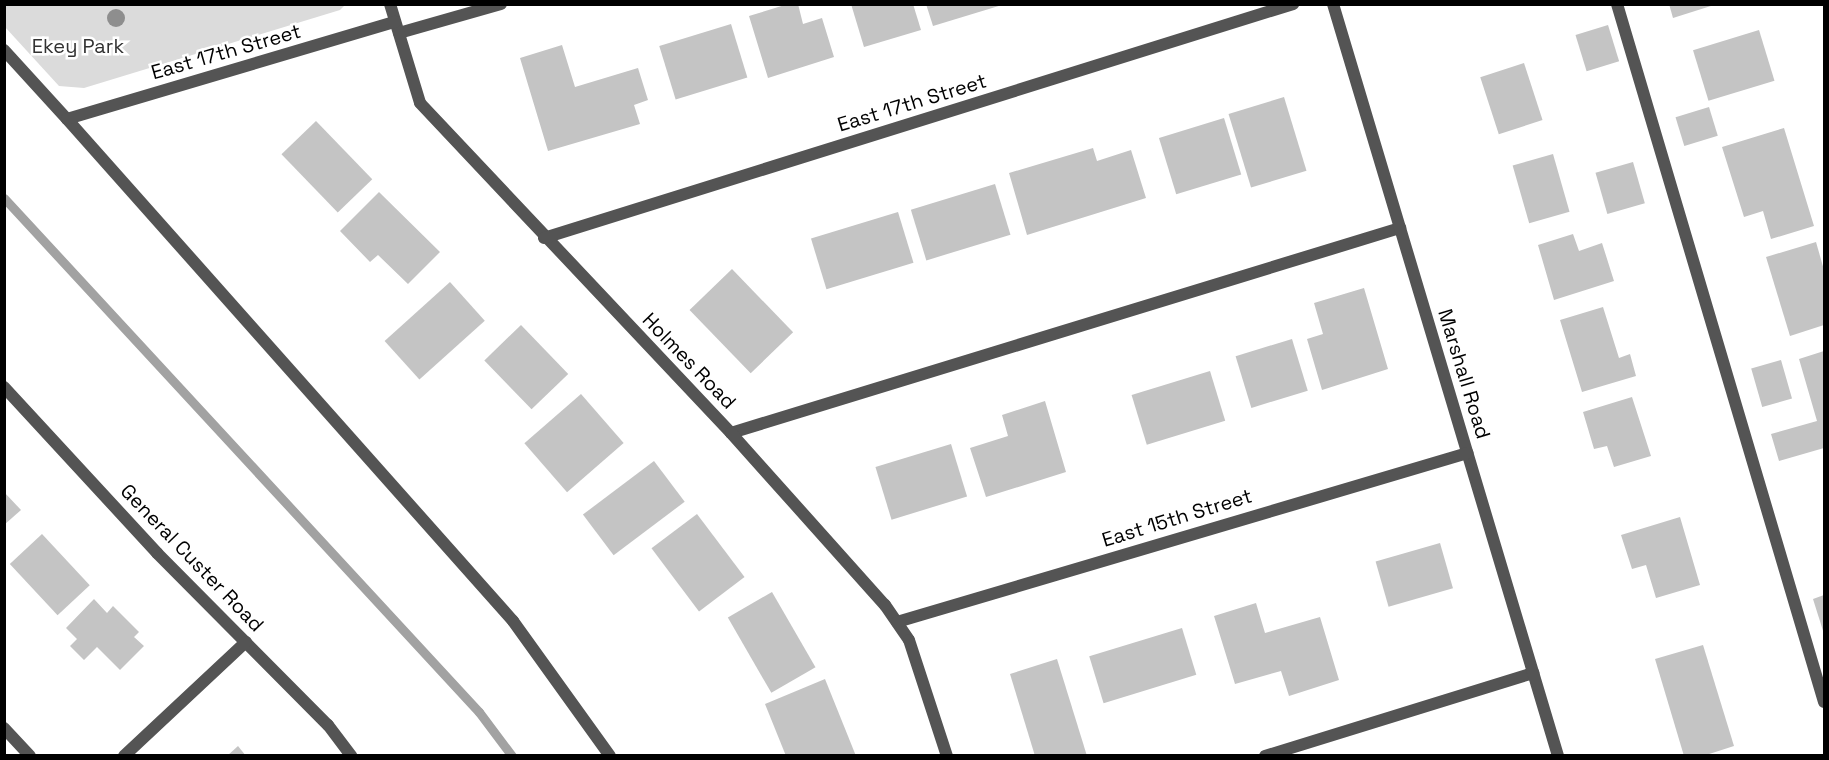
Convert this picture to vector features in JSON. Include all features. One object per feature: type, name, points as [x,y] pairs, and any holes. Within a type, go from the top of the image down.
[{"type":"street","name":"Holmes Road","points":[[390,4],[420,103],[544,238],[731,433],[897,622],[909,640],[947,756]]},
{"type":"street","name":"East 17th Street","points":[[67,119],[397,28],[501,4]]},
{"type":"street","name":"East 17th Street","points":[[544,238],[1293,4]]},
{"type":"street","name":"Marshall Road","points":[[1333,4],[1558,756]]},
{"type":"street","points":[[1617,4],[1824,702]]},
{"type":"street","points":[[4,50],[513,621],[610,756]]},
{"type":"street","points":[[731,433],[1400,228]]},
{"type":"street","name":"General Custer Road","points":[[4,387],[328,725],[351,756]]},
{"type":"street","name":"East 15th Street","points":[[897,622],[1467,453]]},
{"type":"street","points":[[124,756],[246,642]]},
{"type":"street","points":[[1265,756],[1533,673]]},
{"type":"street","points":[[4,728],[30,756]]},
{"type":"green space","name":"Ekey Park","points":[[5,4],[345,5],[340,10],[84,88],[59,86],[5,27]]},
{"type":"building","points":[[788,4],[798,4],[803,24],[822,18],[834,57],[768,78],[749,16]]},
{"type":"building","points":[[851,4],[913,4],[921,30],[864,47]]},
{"type":"building","points":[[926,4],[1002,4],[1002,5],[933,26]]},
{"type":"building","points":[[1669,4],[1714,4],[1714,5],[1673,18]]},
{"type":"building","points":[[731,24],[747,78],[676,99],[659,46]]},
{"type":"building","points":[[1608,25],[1619,61],[1587,71],[1575,35]]},
{"type":"building","points":[[1759,30],[1774,81],[1709,101],[1693,50]]},
{"type":"building","points":[[562,45],[575,87],[638,68],[648,100],[634,105],[640,124],[548,151],[520,58]]},
{"type":"building","points":[[1524,63],[1543,120],[1499,134],[1480,77]]},
{"type":"building","points":[[1284,97],[1307,171],[1251,188],[1229,114]]},
{"type":"building","points":[[1709,107],[1718,136],[1684,146],[1676,117]]},
{"type":"building","points":[[1224,118],[1241,174],[1176,194],[1159,138]]},
{"type":"building","points":[[316,121],[372,179],[338,213],[281,154]]},
{"type":"building","points":[[1784,128],[1814,226],[1771,239],[1763,211],[1744,217],[1722,147]]},
{"type":"building","points":[[1093,148],[1097,161],[1131,150],[1146,198],[1027,235],[1009,173]]},
{"type":"building","points":[[1553,154],[1570,212],[1529,223],[1513,166]]},
{"type":"building","points":[[1633,162],[1645,203],[1607,214],[1596,173]]},
{"type":"building","points":[[995,184],[1010,235],[926,260],[911,210]]},
{"type":"building","points":[[379,192],[440,252],[408,284],[378,255],[370,262],[340,231]]},
{"type":"building","points":[[898,212],[913,263],[826,289],[811,239]]},
{"type":"building","points":[[1573,234],[1579,251],[1602,243],[1614,281],[1554,300],[1538,245]]},
{"type":"building","points":[[1816,242],[1824,270],[1824,325],[1790,336],[1766,257]]},
{"type":"building","points":[[732,269],[793,332],[751,373],[690,310]]},
{"type":"building","points":[[450,282],[485,321],[419,380],[385,341]]},
{"type":"building","points":[[1364,288],[1388,369],[1322,390],[1307,339],[1323,334],[1314,303]]},
{"type":"building","points":[[1603,307],[1619,358],[1630,354],[1636,376],[1582,392],[1560,320]]},
{"type":"building","points":[[521,325],[568,374],[532,409],[484,360]]},
{"type":"building","points":[[1292,339],[1308,391],[1251,408],[1236,356]]},
{"type":"building","points":[[1824,351],[1824,448],[1779,461],[1771,434],[1817,421],[1799,359]]},
{"type":"building","points":[[1781,360],[1792,398],[1762,407],[1751,369]]},
{"type":"building","points":[[1210,371],[1225,421],[1147,445],[1132,395]]},
{"type":"building","points":[[581,394],[624,443],[567,492],[524,443]]},
{"type":"building","points":[[1632,397],[1651,456],[1614,467],[1607,446],[1594,449],[1583,412]]},
{"type":"building","points":[[1045,401],[1066,472],[986,497],[970,448],[1008,436],[1002,415]]},
{"type":"building","points":[[951,444],[967,497],[892,520],[875,467]]},
{"type":"building","points":[[654,461],[685,502],[614,555],[583,515]]},
{"type":"building","points":[[4,492],[21,510],[4,525]]},
{"type":"building","points":[[697,514],[745,577],[699,611],[651,548]]},
{"type":"building","points":[[1680,517],[1700,585],[1656,598],[1646,565],[1632,569],[1621,535]]},
{"type":"building","points":[[42,534],[90,585],[58,615],[10,564]]},
{"type":"building","points":[[1440,543],[1453,588],[1389,607],[1376,561]]},
{"type":"building","points":[[772,592],[816,667],[771,693],[728,618]]},
{"type":"building","points":[[1824,595],[1824,634],[1813,599]]},
{"type":"building","points":[[94,599],[107,613],[113,606],[139,632],[134,637],[144,646],[120,670],[97,647],[84,660],[70,646],[77,639],[66,628]]},
{"type":"building","points":[[1256,603],[1265,633],[1320,617],[1339,680],[1289,696],[1281,671],[1235,684],[1214,616]]},
{"type":"building","points":[[1182,628],[1196,675],[1104,703],[1089,656]]},
{"type":"building","points":[[1703,645],[1734,746],[1703,756],[1684,756],[1655,659]]},
{"type":"building","points":[[1057,659],[1087,756],[1035,756],[1010,674]]},
{"type":"building","points":[[825,679],[856,756],[786,756],[765,704]]},
{"type":"building","points":[[238,746],[246,756],[227,756]]},
{"type":"waterway","points":[[4,198],[479,712],[512,756]]}]
